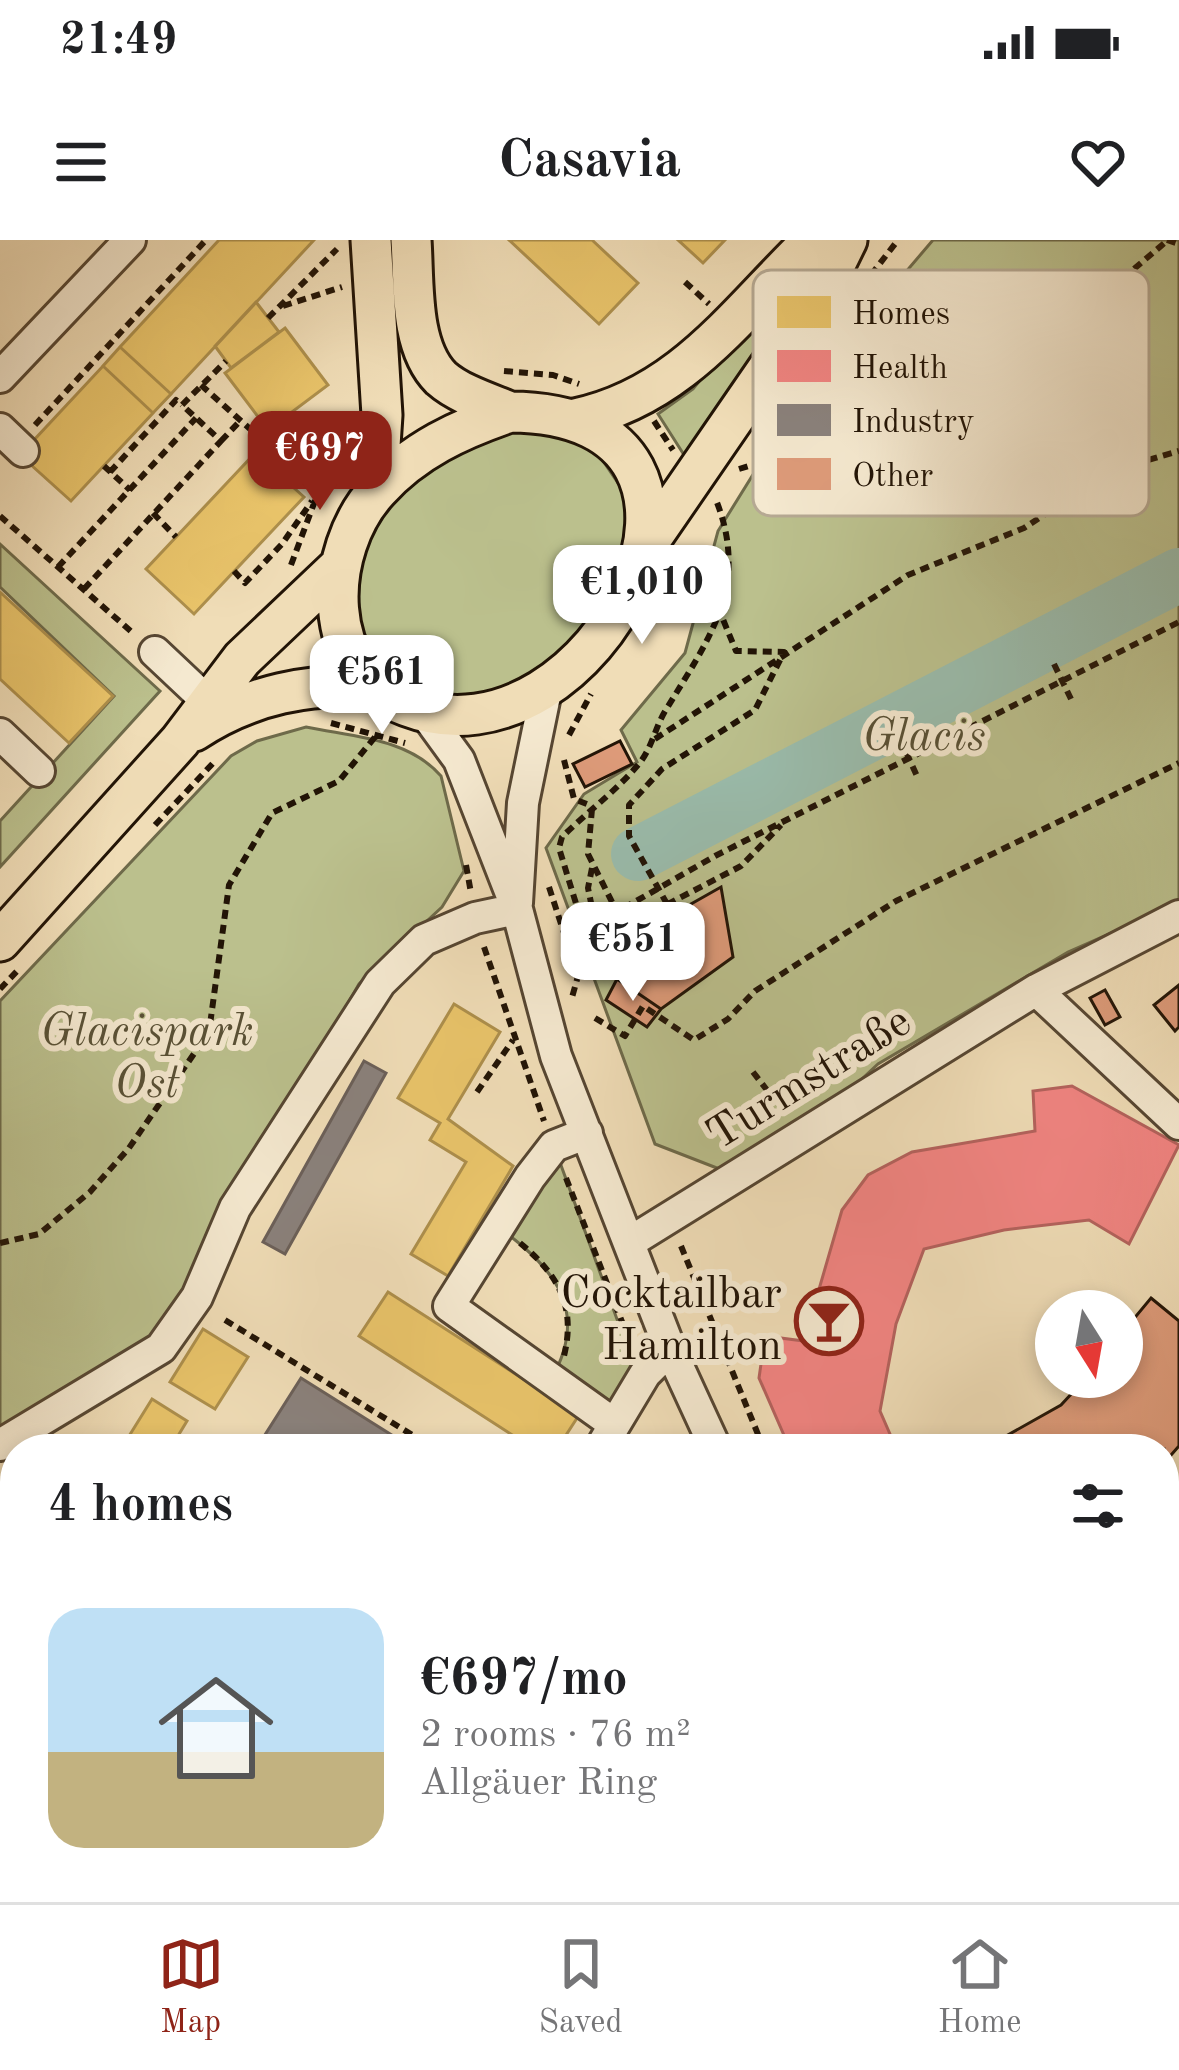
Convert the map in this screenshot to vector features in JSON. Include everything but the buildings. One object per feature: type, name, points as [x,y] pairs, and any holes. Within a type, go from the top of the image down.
[{"type":"main road","points":[[411,240],[416,314],[425,351],[440,377],[510,412]]},
{"type":"main road","points":[[784,270],[813,240]]},
{"type":"main road","points":[[832,270],[847,240]]},
{"type":"main road","points":[[343,244],[382,415],[377,491],[341,565],[337,590],[344,641],[376,688],[419,730],[508,705],[547,686],[590,650],[618,616],[646,546],[709,474],[753,402]]},
{"type":"main road","points":[[377,491],[454,431],[510,412],[642,397],[697,360],[753,302]]},
{"type":"main road","points":[[579,402],[621,447],[640,477],[646,546]]},
{"type":"main road","points":[[16,948],[242,659],[341,565]]},
{"type":"main road","points":[[180,741],[244,703],[316,686],[376,688]]},
{"type":"street","points":[[0,377],[130,240]]},
{"type":"street","points":[[155,652],[207,701]]},
{"type":"street","points":[[517,909],[523,803],[547,686]]},
{"type":"street","points":[[419,730],[459,760],[517,909],[556,1056],[670,1349],[709,1434]]},
{"type":"street","points":[[0,734],[39,771]]},
{"type":"street","points":[[18,1434],[161,1348],[197,1297],[235,1208],[380,983],[424,940],[475,918],[517,909]]},
{"type":"street","name":"Turmstraße","points":[[630,1242],[1036,990],[1179,916]]},
{"type":"street","points":[[1036,990],[1179,1124]]},
{"type":"street","points":[[586,1133],[554,1146],[449,1306],[551,1380],[604,1434]]},
{"type":"street","points":[[609,1434],[645,1374],[670,1349]]},
{"type":"path","points":[[14,442],[52,414],[206,240]]},
{"type":"path","points":[[1132,270],[1167,240],[1179,244]]},
{"type":"path","points":[[343,244],[344,310]]},
{"type":"path","points":[[268,318],[343,244]]},
{"type":"path","points":[[686,282],[713,308]]},
{"type":"path","points":[[278,308],[342,287]]},
{"type":"path","points":[[182,405],[226,361]]},
{"type":"path","points":[[496,372],[553,375],[579,402]]},
{"type":"path","points":[[201,385],[320,490]]},
{"type":"path","points":[[545,868],[578,976],[592,966],[559,848],[562,837],[640,763],[663,714],[716,632],[727,586],[727,527],[709,474],[642,397]]},
{"type":"path","points":[[130,490],[107,469],[176,400],[221,441]]},
{"type":"path","points":[[58,567],[196,418]]},
{"type":"path","points":[[84,590],[241,420]]},
{"type":"path","points":[[269,558],[291,574],[291,555],[345,443]]},
{"type":"path","points":[[1149,460],[1179,451]]},
{"type":"path","points":[[709,474],[753,461]]},
{"type":"path","points":[[234,572],[245,583],[320,490]]},
{"type":"path","points":[[153,513],[176,536]]},
{"type":"path","points":[[0,516],[155,652]]},
{"type":"path","points":[[652,741],[908,574],[1024,528],[1042,516]]},
{"type":"path","points":[[721,613],[736,651],[784,652]]},
{"type":"path","points":[[589,946],[617,912],[658,889],[1179,622]]},
{"type":"path","points":[[667,904],[629,836],[629,805],[662,769],[755,710],[784,652]]},
{"type":"path","points":[[1054,664],[1071,699]]},
{"type":"path","points":[[323,721],[375,737],[419,730]]},
{"type":"path","points":[[0,1243],[39,1234],[90,1192],[129,1148],[209,1032],[229,885],[272,813],[339,781],[375,737]]},
{"type":"path","points":[[901,739],[917,776]]},
{"type":"path","points":[[146,835],[226,749]]},
{"type":"path","points":[[554,773],[561,751],[574,799],[593,806]]},
{"type":"path","points":[[595,1018],[625,1036],[644,1006],[694,1040],[728,1019],[755,991],[896,901],[1179,763]]},
{"type":"path","points":[[593,806],[586,834],[593,865],[617,912],[639,919],[741,866],[787,819]]},
{"type":"path","points":[[593,865],[588,888],[597,932]]},
{"type":"path","points":[[0,989],[16,948]]},
{"type":"path","points":[[477,1092],[513,1040]]},
{"type":"path","points":[[753,1072],[803,1138]]},
{"type":"path","points":[[671,1220],[758,1434]]},
{"type":"path","points":[[498,1227],[526,1247],[556,1282],[566,1303],[571,1327],[551,1380]]},
{"type":"path","points":[[225,1320],[411,1434]]},
{"type":"green space","points":[[834,240],[814,270],[803,270]]},
{"type":"green space","name":"Glacis","points":[[933,240],[1179,240],[1179,903],[1068,952],[878,1064],[831,1108],[722,1170],[655,1144],[546,848],[584,794],[637,762],[621,730],[685,653],[718,531],[753,475],[753,516],[1149,516],[1149,270],[907,270]]},
{"type":"green space","points":[[753,319],[753,359],[686,458],[658,414],[693,389]]},
{"type":"green space","points":[[545,424],[595,449],[624,492],[632,538],[572,660],[481,705],[402,694],[354,639],[356,555],[384,510],[427,464],[483,432]]},
{"type":"green space","points":[[0,544],[160,691],[0,867],[0,821],[114,696],[0,587]]},
{"type":"green space","name":"Glacispark Ost","points":[[306,727],[396,746],[428,763],[441,776],[464,871],[442,907],[359,984],[155,1344],[0,1434],[0,1001],[231,756],[257,741]]},
{"type":"green space","points":[[554,1146],[618,1322],[645,1374],[614,1424],[551,1380],[567,1333],[561,1293],[536,1259],[498,1227]]},
{"type":"waterway","points":[[638,854],[1179,575]]},
{"type":"place","name":"Cocktailbar Hamilton","points":[[829,1321]]}]
